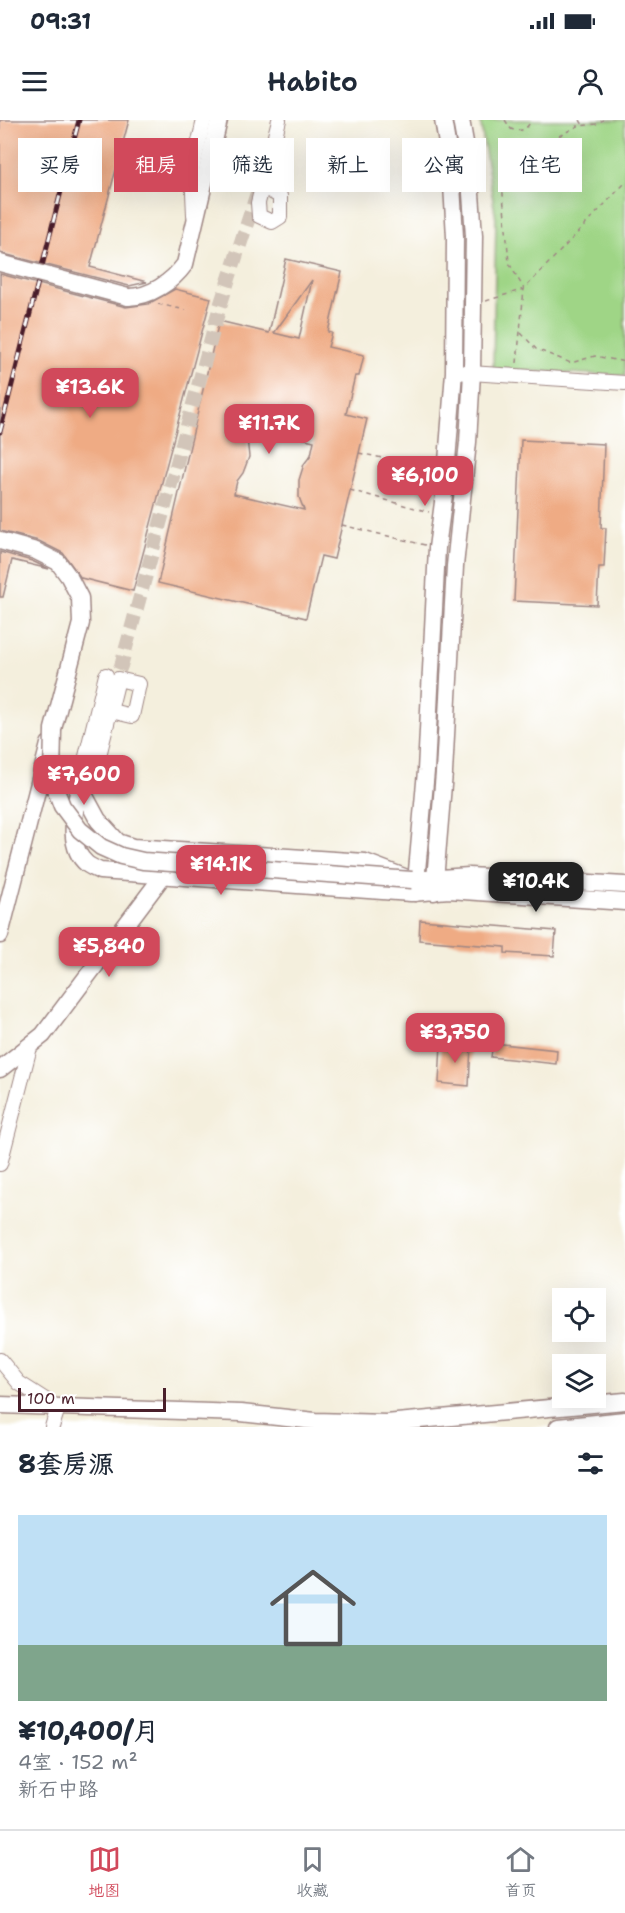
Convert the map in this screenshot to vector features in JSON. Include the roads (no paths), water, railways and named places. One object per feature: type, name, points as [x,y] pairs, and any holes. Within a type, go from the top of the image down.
[{"type":"main road","points":[[0,263],[106,292],[135,297],[157,289],[172,279],[182,268],[219,120]]},
{"type":"main road","points":[[414,884],[426,771],[437,548],[447,472],[454,372],[455,237],[450,167],[443,120]]},
{"type":"main road","points":[[439,887],[455,566],[468,442],[472,373],[472,212],[469,165],[462,120]]},
{"type":"main road","points":[[0,541],[36,551],[58,562],[80,598],[81,623],[0,935]]},
{"type":"main road","points":[[53,729],[52,780],[62,806],[80,830],[101,847],[121,856],[143,861],[625,902]]},
{"type":"main road","points":[[79,785],[98,820],[117,842],[133,847],[365,862],[414,884]]},
{"type":"main road","points":[[79,785],[74,831],[77,849],[86,863],[100,871],[414,884]]},
{"type":"main road","points":[[0,1069],[30,1047],[60,1016],[165,874],[178,851]]},
{"type":"main road","points":[[439,887],[470,876],[625,885]]},
{"type":"main road","points":[[0,1405],[242,1413],[315,1421],[386,1423],[625,1401]]},
{"type":"main road","points":[[558,1427],[625,1420]]},
{"type":"street","points":[[195,223],[191,193],[192,171],[204,120]]},
{"type":"street","points":[[274,138],[279,120]]},
{"type":"street","points":[[261,192],[258,203],[259,216],[272,222],[280,217],[281,207],[280,196],[272,192]]},
{"type":"street","points":[[454,372],[625,383]]},
{"type":"street","points":[[79,785],[106,675]]},
{"type":"street","points":[[79,785],[93,780],[118,679],[139,684],[132,716],[115,712]]},
{"type":"street","points":[[0,1164],[30,1047]]},
{"type":"street","points":[[0,1360],[19,1383],[58,1408],[52,1427]]},
{"type":"tunnel","points":[[111,689],[121,666],[220,306],[257,193]]},
{"type":"railway","points":[[0,432],[79,120]]}]
